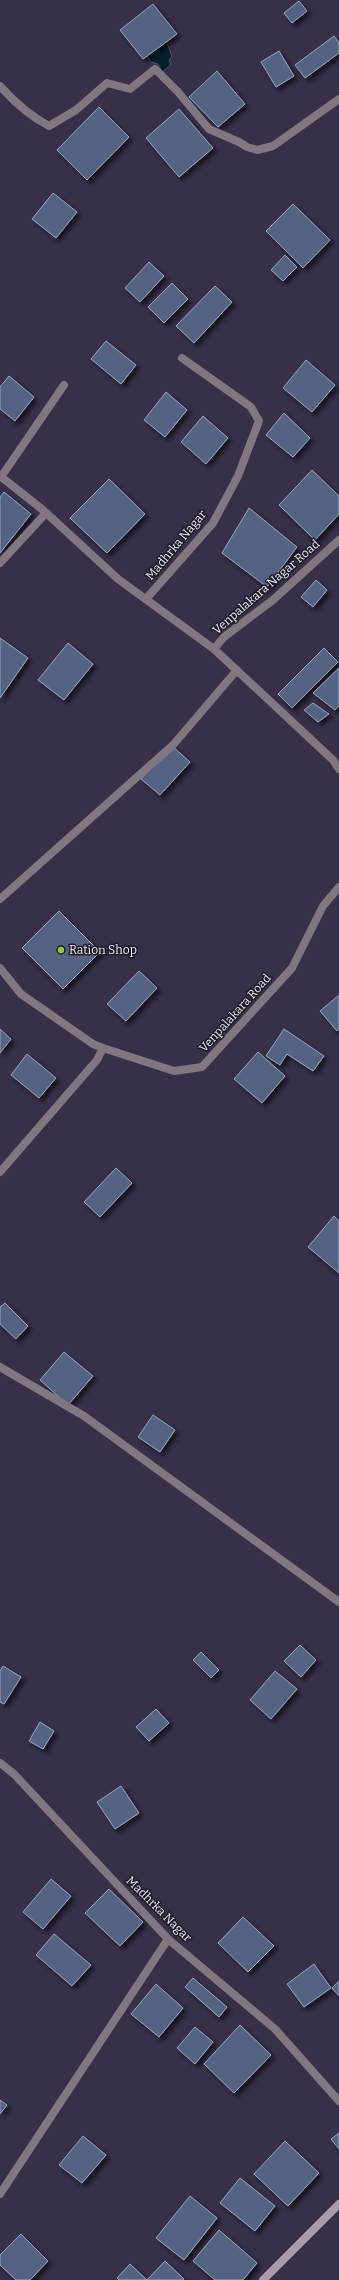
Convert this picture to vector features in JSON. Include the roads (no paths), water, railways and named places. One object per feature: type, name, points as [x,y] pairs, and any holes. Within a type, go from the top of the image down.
[{"type":"main road","points":[[263,2280],[339,2204]]},
{"type":"street","points":[[0,86],[13,101],[34,118],[49,126],[76,110],[107,83],[130,88],[155,69],[178,92],[209,129],[239,142],[247,148],[257,150],[273,146],[339,99]]},
{"type":"street","name":"Madhrka Nagar","points":[[146,599],[213,523],[238,476],[259,421],[251,407],[182,358]]},
{"type":"street","points":[[64,385],[0,477],[45,512],[118,579],[214,649]]},
{"type":"street","points":[[0,563],[45,512]]},
{"type":"street","name":"Venpalakara Nagar Road","points":[[339,540],[273,600],[236,627],[214,649],[333,760],[339,769]]},
{"type":"street","points":[[0,899],[174,745],[237,670]]},
{"type":"street","name":"Venpalakara Road","points":[[103,1048],[174,1072],[202,1067],[292,968],[323,906],[339,887]]},
{"type":"street","points":[[0,968],[21,994],[93,1044],[103,1048],[97,1060],[0,1172]]},
{"type":"street","points":[[0,1367],[84,1416],[339,1602]]},
{"type":"street","name":"Madhrka Nagar","points":[[0,1763],[14,1774],[168,1939],[276,2029],[339,2101]]},
{"type":"street","points":[[0,2194],[168,1939]]},
{"type":"water","points":[[165,38],[172,56],[169,60],[171,65],[162,72],[158,64],[151,62],[144,51]]},
{"type":"place","name":"Ration Shop","points":[[61,950]]}]
